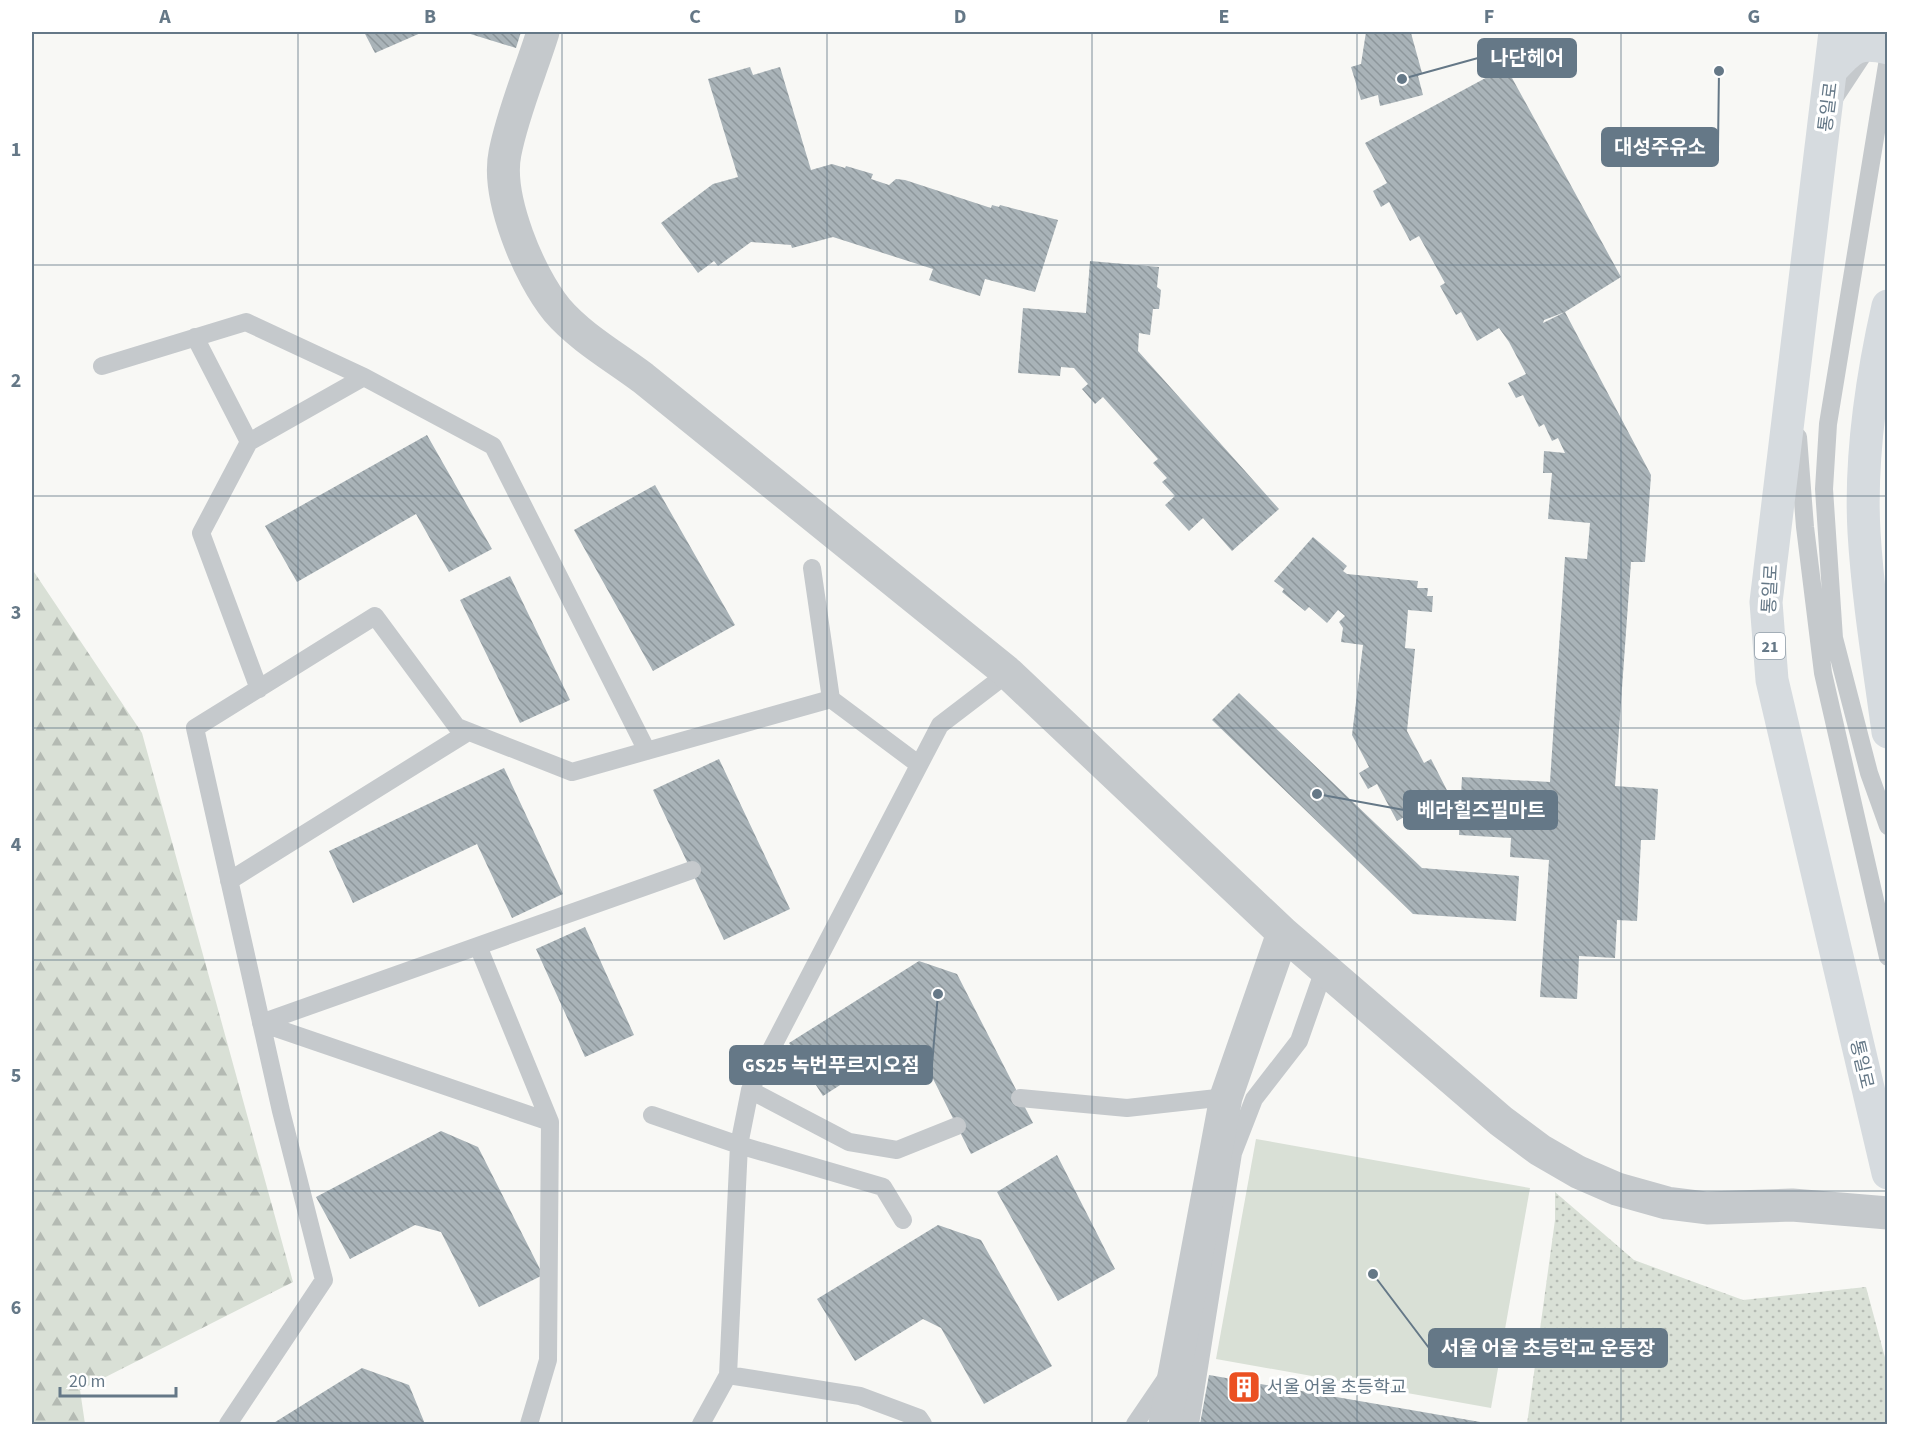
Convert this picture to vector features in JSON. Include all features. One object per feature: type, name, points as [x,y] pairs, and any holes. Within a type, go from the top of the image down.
[{"type":"main road","name":"통일로","points":[[1835,32],[1766,602],[1772,680],[1887,1173]]},
{"type":"main road","points":[[1832,69],[1848,52],[1860,45],[1881,46]]},
{"type":"main road","points":[[1887,306],[1881,365],[1867,442],[1864,530],[1873,631],[1887,718]]},
{"type":"street","points":[[543,32],[504,155],[506,204],[522,250],[557,310],[1008,673],[1283,933],[1524,1138],[1578,1172],[1607,1185],[1667,1203],[1707,1208],[1792,1205],[1887,1214]]},
{"type":"street","points":[[1166,1425],[1174,1365],[1226,1097],[1283,933]]},
{"type":"lane","points":[[1827,110],[1881,46]]},
{"type":"lane","points":[[1881,46],[1828,424],[1824,489],[1834,638],[1869,773],[1887,826]]},
{"type":"lane","points":[[102,366],[246,322],[364,377],[493,446],[647,751]]},
{"type":"lane","points":[[195,337],[249,442]]},
{"type":"lane","points":[[1793,376],[1805,527],[1823,673],[1887,957]]},
{"type":"lane","points":[[259,689],[201,533],[249,442],[364,377]]},
{"type":"lane","points":[[812,568],[831,699],[918,764]]},
{"type":"lane","points":[[228,1425],[324,1280],[261,1023],[195,728],[375,616],[457,727],[572,772],[831,699]]},
{"type":"lane","points":[[701,1425],[728,1375],[739,1145],[750,1090],[940,725],[1008,673]]},
{"type":"lane","points":[[229,881],[468,732]]},
{"type":"lane","points":[[261,1023],[692,870]]},
{"type":"lane","points":[[478,946],[550,1122],[548,1360],[529,1425]]},
{"type":"lane","points":[[1190,1425],[1233,1153],[1254,1099],[1299,1041],[1325,967]]},
{"type":"lane","points":[[261,1023],[550,1122]]},
{"type":"lane","points":[[750,1090],[849,1142],[897,1150],[957,1126]]},
{"type":"lane","points":[[1020,1098],[1127,1108],[1226,1097]]},
{"type":"lane","points":[[652,1115],[739,1145],[883,1187],[903,1220]]},
{"type":"lane","points":[[1135,1425],[1174,1365]]},
{"type":"lane","points":[[728,1375],[860,1396],[919,1418],[923,1425]]},
{"type":"green space","points":[[32,569],[142,733],[293,1282],[80,1390],[85,1424],[32,1424]]},
{"type":"green space","points":[[1256,1139],[1530,1188],[1491,1408],[1216,1359]]},
{"type":"green space","points":[[1555,1192],[1634,1260],[1743,1300],[1866,1287],[1887,1365],[1887,1424],[1527,1424],[1555,1220]]},
{"type":"building","points":[[364,32],[423,32],[375,53]]},
{"type":"building","points":[[464,32],[521,32],[516,48]]},
{"type":"building","points":[[1366,32],[1413,32],[1411,33],[1422,73],[1418,76],[1423,95],[1380,106],[1378,95],[1361,100],[1351,67],[1361,64]]},
{"type":"building","points":[[750,67],[753,75],[780,67],[811,170],[832,164],[845,168],[846,166],[873,174],[871,179],[889,185],[896,179],[905,180],[991,208],[992,205],[999,207],[1000,205],[1058,220],[1035,292],[985,279],[980,296],[929,280],[933,269],[833,237],[792,248],[791,245],[751,242],[718,266],[714,261],[698,273],[661,223],[713,184],[738,177],[708,79]]},
{"type":"building","points":[[1506,67],[1621,277],[1565,312],[1651,475],[1645,562],[1631,562],[1615,786],[1658,789],[1655,840],[1641,840],[1637,921],[1617,920],[1615,958],[1579,956],[1577,999],[1540,997],[1549,860],[1510,857],[1511,838],[1459,835],[1462,777],[1550,782],[1565,557],[1587,559],[1590,523],[1548,519],[1552,473],[1543,473],[1544,451],[1565,453],[1558,438],[1552,441],[1544,424],[1539,427],[1523,395],[1516,398],[1508,383],[1526,374],[1499,328],[1477,341],[1461,312],[1456,315],[1440,286],[1445,283],[1419,236],[1410,241],[1389,202],[1381,207],[1373,191],[1387,183],[1365,143]],"holes":[[[1565,312],[1543,323],[1544,320]]]},
{"type":"building","points":[[1090,261],[1159,267],[1157,287],[1161,290],[1159,309],[1153,309],[1150,335],[1139,333],[1138,351],[1279,509],[1232,551],[1203,518],[1189,531],[1165,505],[1175,496],[1162,482],[1167,478],[1153,463],[1158,459],[1103,397],[1095,404],[1082,389],[1088,384],[1074,368],[1061,367],[1060,376],[1018,373],[1023,308],[1086,313]]},
{"type":"building","points":[[427,435],[492,549],[449,572],[416,514],[297,582],[265,526]]},
{"type":"building","points":[[655,485],[735,625],[653,671],[574,530]]},
{"type":"building","points":[[1313,537],[1347,566],[1343,571],[1347,574],[1418,581],[1417,588],[1428,588],[1427,596],[1433,596],[1432,612],[1408,610],[1405,648],[1415,649],[1407,731],[1424,763],[1431,759],[1453,802],[1414,823],[1408,815],[1397,821],[1377,784],[1368,789],[1359,773],[1369,767],[1352,735],[1363,645],[1341,642],[1343,628],[1339,622],[1345,616],[1338,610],[1327,623],[1309,607],[1305,611],[1282,592],[1284,589],[1274,581]]},
{"type":"building","points":[[510,576],[570,700],[520,723],[460,600]]},
{"type":"building","points":[[1239,693],[1422,868],[1519,876],[1516,921],[1413,914],[1212,720]]},
{"type":"building","points":[[719,759],[790,909],[724,940],[653,790]]},
{"type":"building","points":[[504,768],[563,894],[512,918],[477,844],[353,903],[329,851]]},
{"type":"building","points":[[585,927],[634,1035],[585,1057],[536,949]]},
{"type":"building","points":[[919,961],[957,974],[1033,1123],[971,1154],[920,1053],[898,1048],[823,1096],[789,1043]]},
{"type":"building","points":[[441,1131],[478,1147],[543,1275],[479,1307],[441,1232],[415,1225],[350,1259],[316,1197]]},
{"type":"building","points":[[1057,1155],[1115,1269],[1058,1301],[997,1192]]},
{"type":"building","points":[[938,1225],[981,1240],[1052,1366],[984,1404],[941,1328],[923,1319],[855,1361],[817,1299]]},
{"type":"building","points":[[362,1368],[409,1385],[425,1424],[272,1424]]},
{"type":"building","name":"서울 어울 초등학교","points":[[1209,1375],[1486,1423],[1200,1424]]},
{"type":"place","name":"대성주유소","points":[[1719,71]]},
{"type":"place","name":"나단헤어","points":[[1402,79]]},
{"type":"place","name":"베라힐즈필마트","points":[[1317,794]]},
{"type":"place","name":"GS25 녹번푸르지오점","points":[[938,994]]},
{"type":"place","name":"서울 어울 초등학교 운동장","points":[[1373,1274]]},
{"type":"place","name":"서울 어울 초등학교","points":[[1244,1387]]}]
